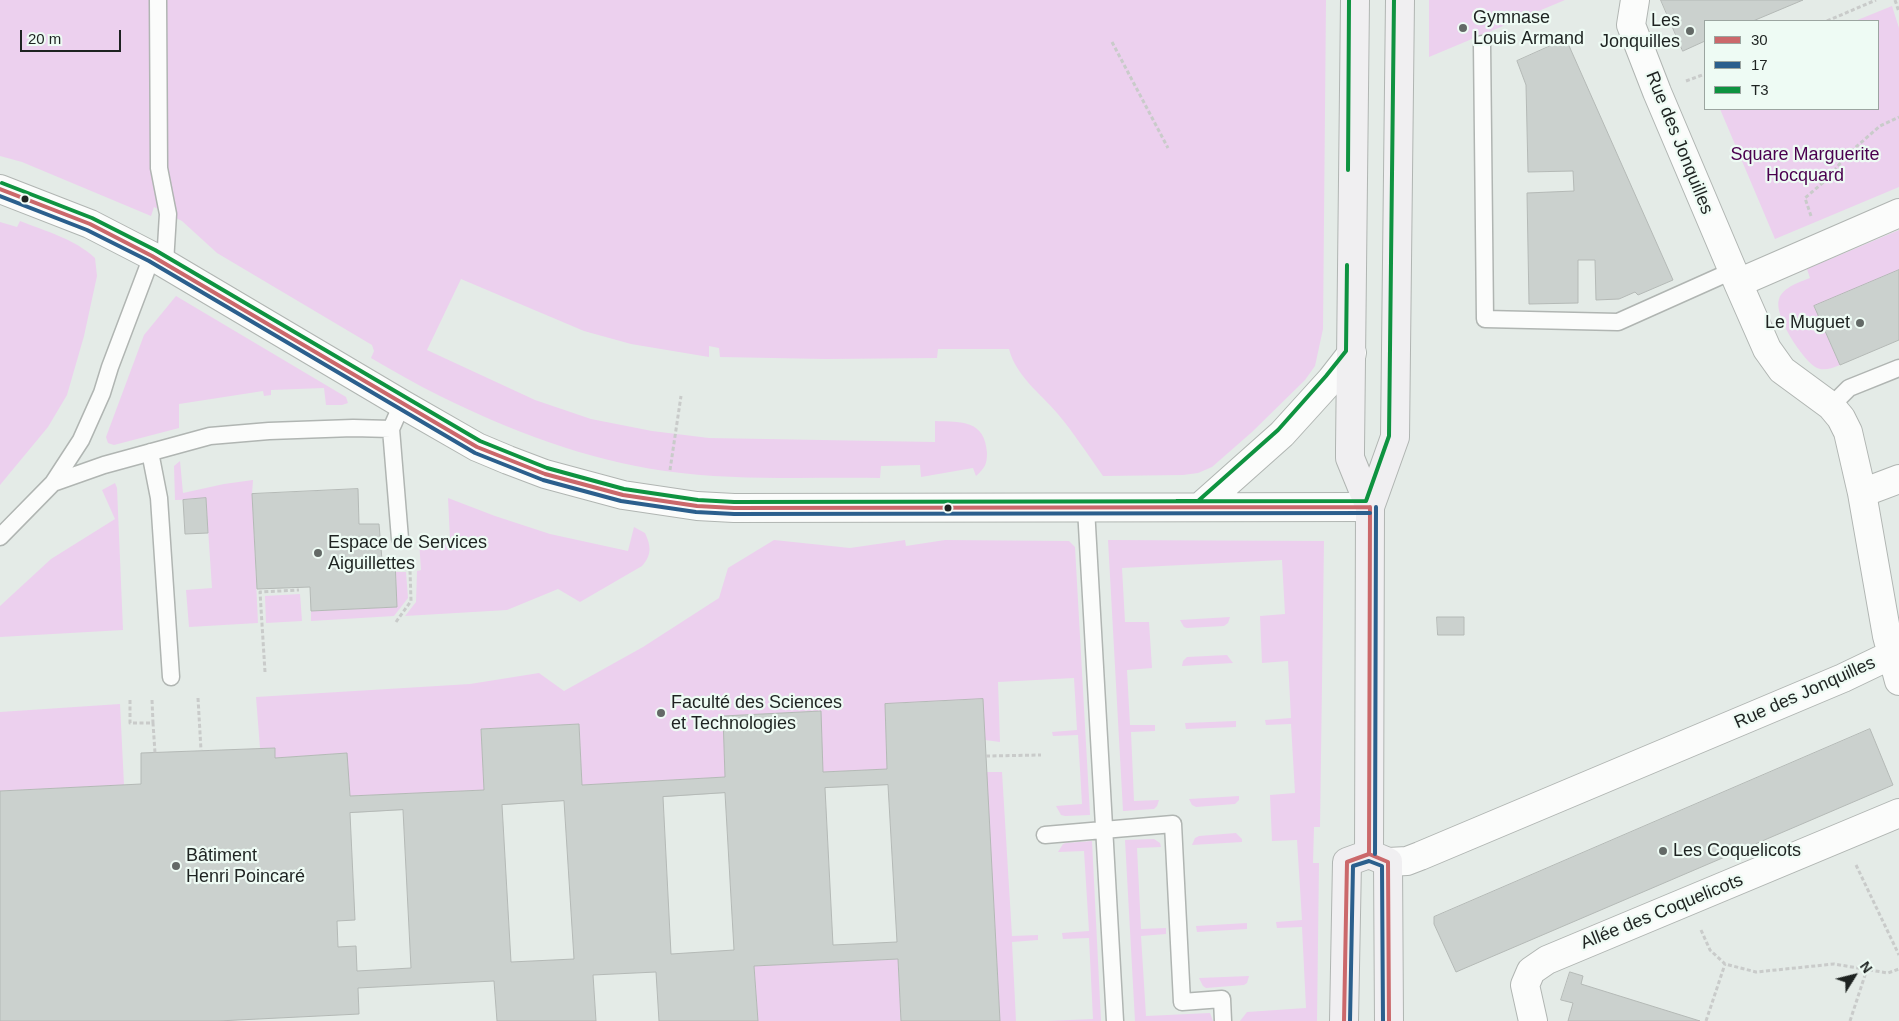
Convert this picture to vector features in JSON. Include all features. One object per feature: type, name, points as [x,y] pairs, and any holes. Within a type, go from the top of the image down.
[{"type":"main road","points":[[1355,0],[1350,458],[1370,507],[1379,858],[1390,974],[1389,1021]]},
{"type":"main road","points":[[1370,507],[1395,437],[1400,0]]},
{"type":"main road","points":[[1344,1021],[1347,862],[1379,858]]},
{"type":"street","name":"Rue des Jonquilles","points":[[1379,858],[1407,861],[1420,856],[1843,678],[1891,654],[1862,493],[1848,432],[1841,418],[1830,406],[1782,370],[1767,349],[1657,92],[1631,25],[1635,0]]},
{"type":"street","points":[[0,189],[90,224],[159,260],[478,447],[545,474],[623,495],[664,502],[734,508],[1370,507]]},
{"type":"street","points":[[1735,277],[1899,213]]},
{"type":"street","points":[[1200,507],[1282,434],[1331,380],[1352,353]]},
{"type":"street","points":[[1862,493],[1899,479]]},
{"type":"street","points":[[1891,654],[1899,681]]},
{"type":"street","name":"Allée des Coquelicots","points":[[1533,1021],[1525,985],[1531,971],[1547,960],[1899,813]]},
{"type":"lane","points":[[0,537],[53,483],[81,440],[94,414],[110,367],[159,260],[168,214],[159,168],[158,0]]},
{"type":"lane","points":[[1482,44],[1485,319],[1618,322],[1735,277]]},
{"type":"lane","points":[[1830,406],[1849,388],[1899,368]]},
{"type":"lane","points":[[400,540],[391,429],[402,404]]},
{"type":"lane","points":[[53,483],[104,465],[210,436],[269,431],[354,428],[391,429]]},
{"type":"lane","points":[[150,452],[159,498],[171,677]]},
{"type":"lane","points":[[1086,508],[1115,1021]]},
{"type":"lane","points":[[1045,835],[1173,824],[1182,1002],[1222,1000],[1223,1021]]},
{"type":"path","points":[[1829,20],[1876,0]]},
{"type":"path","points":[[1895,0],[1899,12]]},
{"type":"path","points":[[1112,42],[1168,148]]},
{"type":"path","points":[[1826,180],[1849,153],[1880,126],[1899,117]]},
{"type":"path","points":[[670,464],[681,396]]},
{"type":"path","points":[[396,622],[411,601],[410,570]]},
{"type":"path","points":[[265,672],[260,592],[299,590]]},
{"type":"path","points":[[198,698],[200,750]]},
{"type":"path","points":[[130,700],[130,723],[153,723]]},
{"type":"path","points":[[152,700],[155,753]]},
{"type":"path","points":[[986,756],[1041,755]]},
{"type":"path","points":[[1844,837],[1899,956]]},
{"type":"path","points":[[1710,950],[1725,964],[1756,972],[1834,964],[1888,973],[1899,969]]},
{"type":"path","points":[[1706,1021],[1725,964]]},
{"type":"path","points":[[1850,1021],[1867,969]]},
{"type":"green space","points":[[0,0],[1326,0],[1323,329],[1315,366],[1305,380],[1252,432],[1212,467],[1198,473],[1183,475],[1103,476],[1075,436],[1017,368],[1009,349],[938,349],[937,358],[826,359],[720,357],[719,348],[709,346],[709,357],[631,344],[584,331],[461,279],[427,350],[535,400],[591,419],[652,431],[709,438],[935,442],[935,421],[963,423],[977,429],[982,434],[987,460],[982,471],[976,476],[973,468],[921,477],[920,465],[881,466],[880,478],[746,477],[665,471],[607,460],[578,452],[522,432],[467,409],[371,358],[374,351],[372,345],[217,253],[182,221],[154,207],[151,216],[22,162],[0,156]]},
{"type":"green space","name":"Gymnase Louis Armand","points":[[1429,0],[1565,0],[1429,57]]},
{"type":"green space","name":"Square Marguerite Hocquard","points":[[1892,6],[1899,28],[1899,187],[1775,239],[1720,110],[1879,110],[1879,20],[1857,20]]},
{"type":"green space","points":[[20,221],[59,236],[87,251],[95,258],[97,276],[84,336],[67,395],[48,427],[0,485],[0,222],[17,227]]},
{"type":"green space","points":[[1899,230],[1899,270],[1814,306],[1840,365],[1826,369],[1817,368],[1804,357],[1780,316],[1778,306],[1781,295],[1792,286],[1810,278],[1807,269]]},
{"type":"green space","points":[[176,296],[346,397],[348,403],[326,405],[324,388],[271,390],[271,395],[264,396],[263,391],[179,404],[179,428],[114,445],[108,443],[106,437],[144,335]]},
{"type":"green space","points":[[180,461],[183,493],[253,480],[258,623],[189,627],[186,590],[212,588],[206,499],[175,500],[174,466]]},
{"type":"green space","points":[[115,483],[117,488],[123,630],[0,637],[0,606],[51,559],[115,519],[102,490]]},
{"type":"green space","points":[[448,498],[550,534],[628,551],[634,527],[645,533],[650,550],[648,558],[642,566],[580,602],[558,589],[507,610],[405,616],[416,602],[417,571],[421,570],[419,541],[450,539]]},
{"type":"green space","points":[[774,540],[850,548],[905,540],[906,546],[945,540],[1069,541],[1075,547],[1090,815],[1061,815],[1056,806],[1082,804],[1078,735],[1053,736],[1052,732],[1077,730],[1074,678],[998,682],[1000,742],[985,740],[982,699],[885,704],[887,769],[823,772],[820,711],[723,716],[725,777],[582,785],[579,724],[481,729],[484,790],[350,796],[346,753],[275,758],[275,748],[260,748],[256,697],[470,684],[539,673],[564,691],[643,647],[719,598],[728,568]]},
{"type":"green space","points":[[1108,540],[1324,541],[1320,827],[1314,827],[1313,863],[1319,863],[1317,1021],[1240,1021],[1247,1012],[1306,1008],[1302,927],[1277,928],[1276,922],[1302,920],[1297,840],[1272,841],[1270,795],[1295,793],[1291,724],[1266,725],[1265,720],[1291,718],[1288,661],[1262,663],[1260,616],[1285,614],[1282,560],[1122,568],[1125,622],[1149,622],[1152,668],[1127,670],[1130,725],[1155,725],[1155,731],[1131,732],[1134,801],[1159,800],[1154,809],[1123,811]]},
{"type":"green space","points":[[396,572],[406,572],[408,598],[394,616],[311,621],[311,611],[397,607]]},
{"type":"green space","points":[[300,594],[302,621],[266,623],[265,596]]},
{"type":"green space","points":[[1230,617],[1228,623],[1224,626],[1187,628],[1184,627],[1180,620]]},
{"type":"green space","points":[[1227,655],[1233,663],[1182,666],[1183,661],[1187,657]]},
{"type":"green space","points":[[120,704],[124,785],[0,791],[0,712]]},
{"type":"green space","points":[[1236,721],[1236,727],[1186,729],[1185,723]]},
{"type":"green space","points":[[986,772],[1002,772],[1012,936],[1038,935],[1038,940],[1012,942],[1016,1021],[1000,1021]]},
{"type":"green space","points":[[1239,796],[1239,800],[1235,804],[1196,807],[1192,805],[1189,799]]},
{"type":"green space","points":[[1236,833],[1242,839],[1242,842],[1192,845],[1195,838],[1199,836]]},
{"type":"green space","points":[[1154,839],[1160,843],[1161,847],[1137,848],[1141,929],[1166,928],[1166,934],[1141,936],[1146,1016],[1210,1013],[1213,1021],[1135,1021],[1125,840]]},
{"type":"green space","points":[[1092,841],[1101,1021],[1047,1021],[1093,1019],[1089,938],[1063,939],[1062,933],[1089,931],[1084,851],[1058,852],[1063,844],[1066,843]]},
{"type":"green space","points":[[1247,923],[1247,929],[1197,932],[1196,926]]},
{"type":"green space","points":[[898,959],[901,1021],[758,1021],[754,966]]},
{"type":"green space","points":[[1249,976],[1247,983],[1244,985],[1206,988],[1199,978]]},
{"type":"building","name":"Les Jonquilles","points":[[1661,0],[1803,0],[1755,20],[1704,20],[1704,41],[1683,51]]},
{"type":"building","points":[[1566,39],[1673,280],[1638,295],[1635,292],[1619,299],[1596,300],[1595,260],[1578,260],[1578,303],[1529,304],[1527,193],[1574,191],[1573,171],[1528,172],[1526,85],[1517,61]]},
{"type":"building","name":"Le Muguet","points":[[1899,270],[1899,340],[1840,365],[1814,306]]},
{"type":"building","name":"Espace de Services Aiguillettes","points":[[358,489],[359,524],[379,524],[382,560],[395,560],[397,607],[311,611],[310,587],[257,589],[252,494]]},
{"type":"building","points":[[206,498],[208,533],[185,534],[183,500]]},
{"type":"building","points":[[1437,617],[1464,617],[1464,635],[1438,635]]},
{"type":"building","name":"Bâtiment Henri Poincaré","points":[[983,699],[1000,1021],[901,1021],[898,959],[754,966],[758,1021],[659,1021],[656,972],[593,975],[596,1021],[497,1021],[494,981],[358,988],[359,1014],[218,1021],[0,1021],[0,791],[141,784],[141,753],[275,748],[275,758],[347,753],[350,796],[484,790],[481,729],[579,724],[582,785],[725,777],[723,716],[821,711],[823,772],[887,769],[885,704]],"holes":[[[888,785],[897,942],[833,945],[825,788]],[[725,793],[734,950],[671,954],[663,797]],[[564,801],[574,959],[511,962],[502,805]],[[403,810],[411,968],[357,971],[356,946],[338,947],[337,921],[355,920],[350,813]]]},
{"type":"building","name":"Les Coquelicots","points":[[1870,729],[1893,785],[1456,972],[1434,924],[1434,917]]},
{"type":"building","points":[[1570,972],[1583,976],[1581,984],[1700,1021],[1568,1021],[1573,1003],[1561,1000]]},
{"type":"transit line","name":"T3","points":[[1348,170],[1349,0]]},
{"type":"transit line","name":"T3","points":[[2,183],[92,218],[155,250],[480,441],[547,468],[624,489],[698,500],[734,502],[1366,501],[1389,436],[1394,0]]},
{"type":"transit line","name":"30","points":[[0,189],[90,224],[152,256],[477,447],[545,474],[623,495],[697,506],[734,508],[1370,507]]},
{"type":"transit line","name":"17","points":[[0,196],[87,230],[149,261],[475,453],[543,480],[621,501],[696,512],[734,514],[1370,513]]},
{"type":"transit line","name":"T3","points":[[1177,501],[1198,501],[1278,430],[1346,351],[1347,265]]},
{"type":"transit line","name":"30","points":[[1369,854],[1370,507]]},
{"type":"transit line","name":"17","points":[[1375,854],[1376,507]]},
{"type":"transit line","name":"30","points":[[1344,1021],[1347,862],[1369,854],[1388,862],[1389,1021]]},
{"type":"transit line","name":"17","points":[[1350,1021],[1353,866],[1369,861],[1382,866],[1383,1021]]},
{"type":"place","name":"Gymnase Louis Armand","points":[[1463,28]]},
{"type":"place","name":"Les Jonquilles","points":[[1690,31]]},
{"type":"place","name":"Le Muguet","points":[[1860,323]]},
{"type":"place","name":"Espace de Services Aiguillettes","points":[[318,553]]},
{"type":"place","name":"Faculté des Sciences et Technologies","points":[[661,713]]},
{"type":"place","name":"Les Coquelicots","points":[[1663,851]]},
{"type":"place","name":"Bâtiment Henri Poincaré","points":[[176,866]]}]
